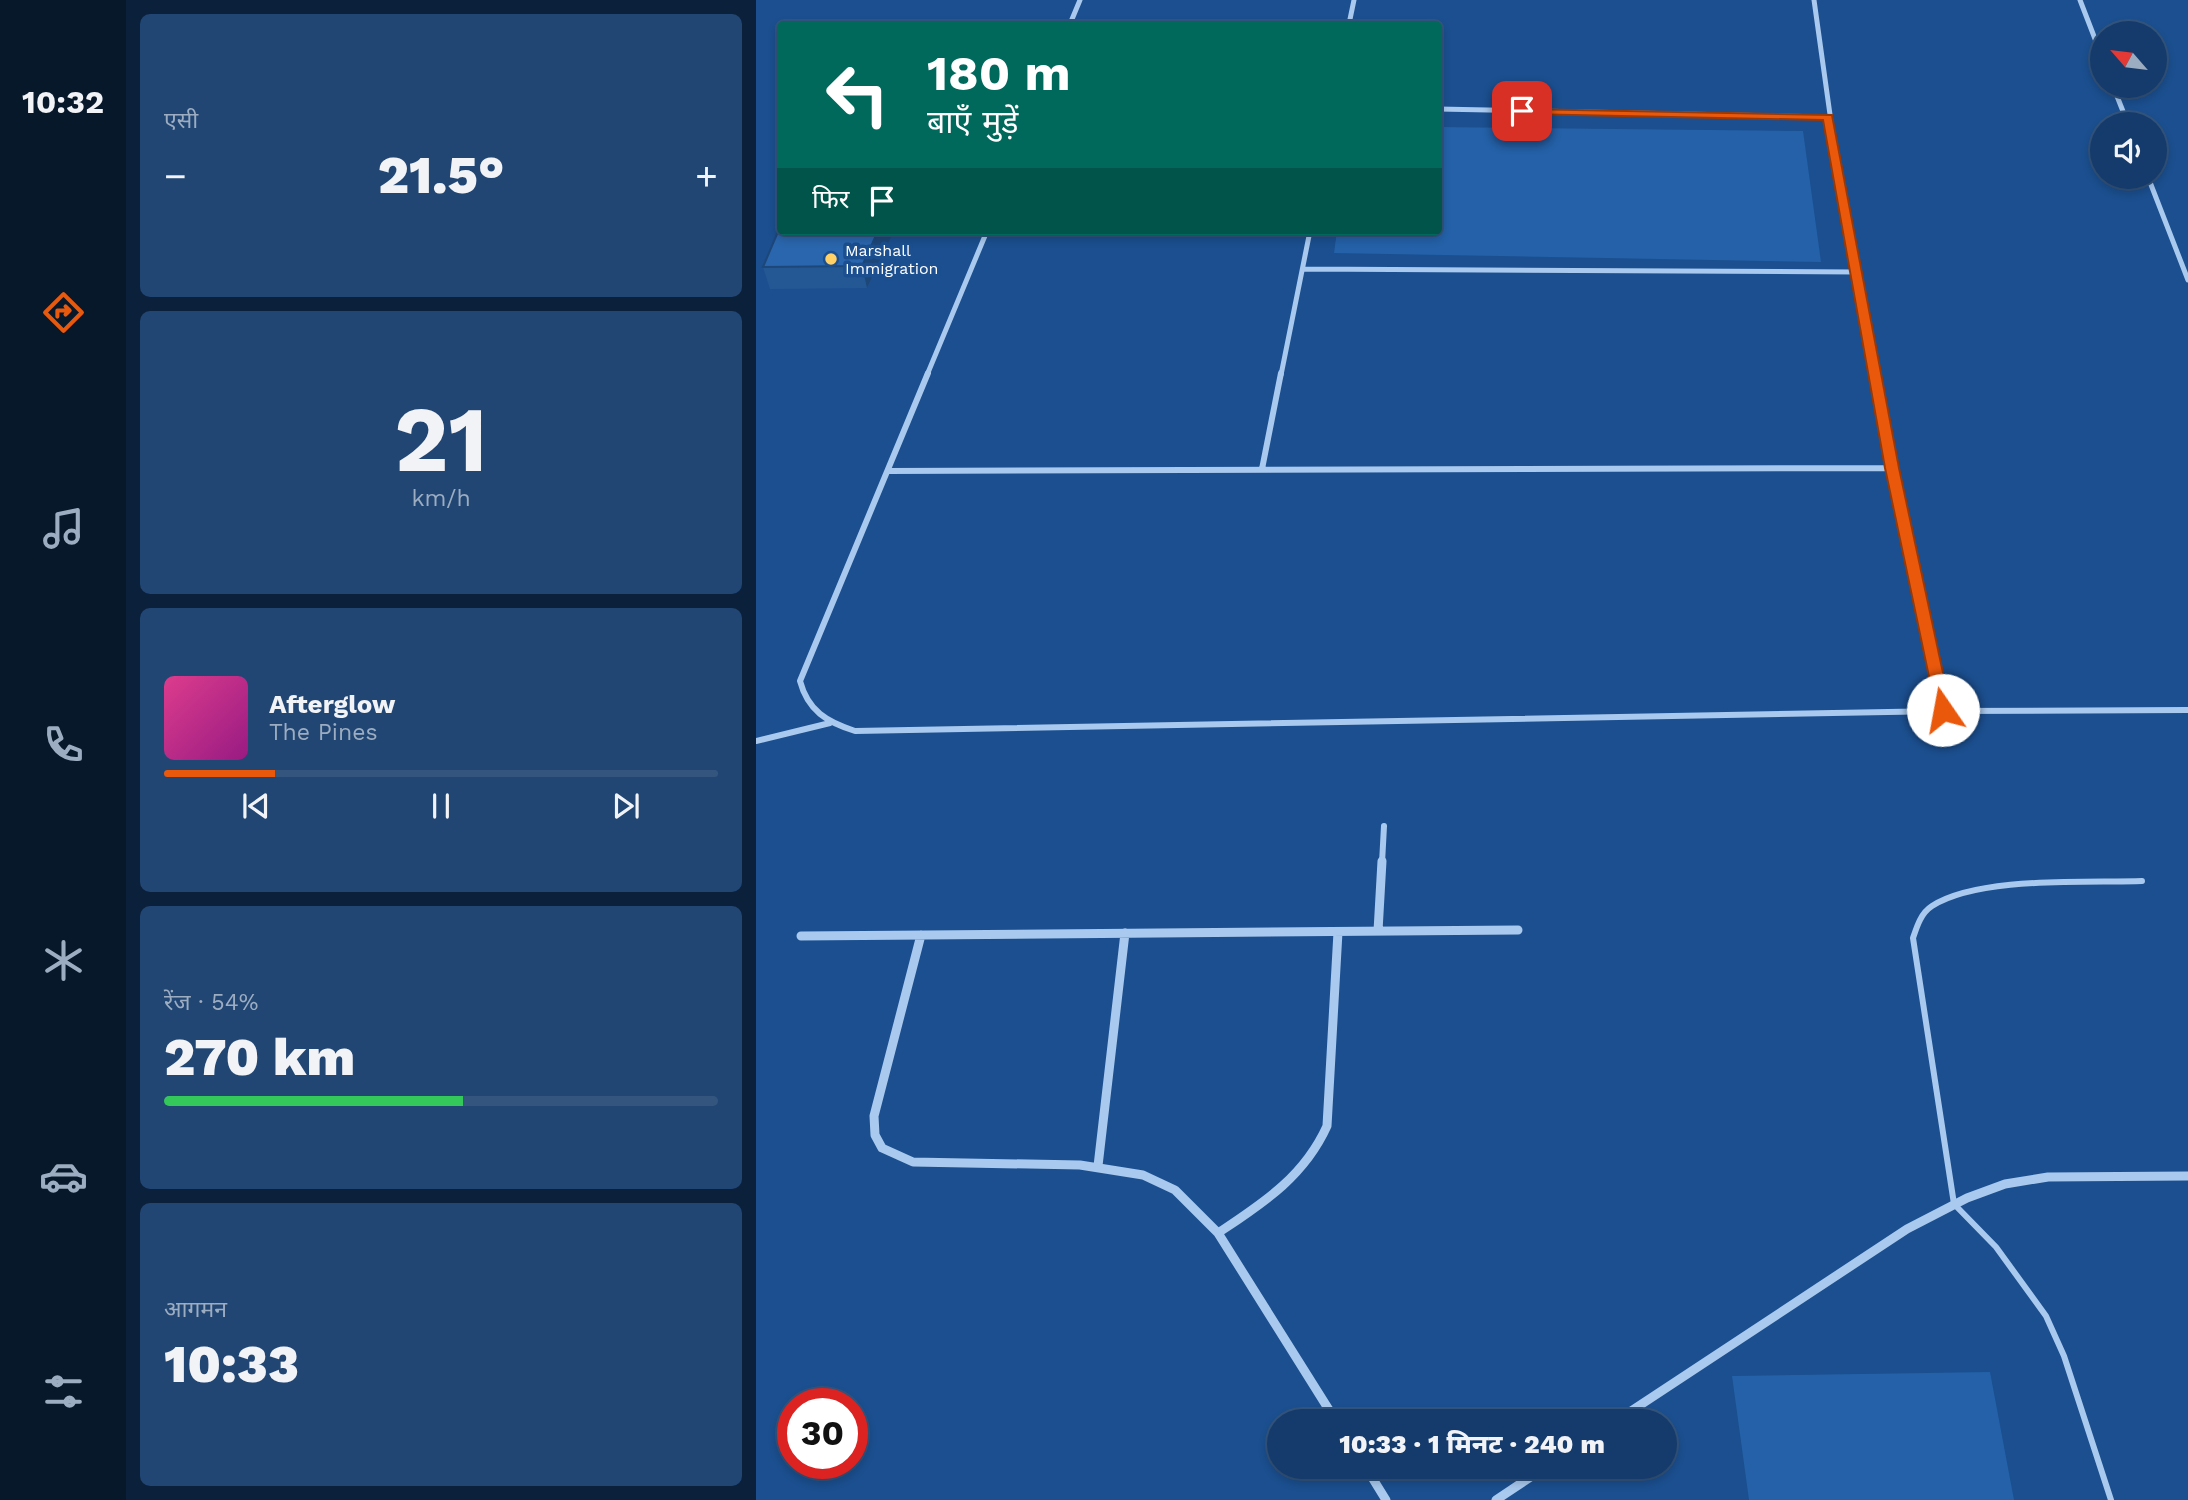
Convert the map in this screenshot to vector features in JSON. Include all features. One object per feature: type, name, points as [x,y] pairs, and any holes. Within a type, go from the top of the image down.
[{"type":"street","points":[[1071,21],[1080,0]]},
{"type":"street","points":[[1350,21],[1354,0]]},
{"type":"street","points":[[1814,0],[1828,117],[1856,272],[1892,468],[1943,710]]},
{"type":"street","points":[[2080,0],[2090,26]]},
{"type":"street","points":[[1442,109],[1828,117]]},
{"type":"street","points":[[2153,189],[2188,280]]},
{"type":"street","points":[[985,235],[800,681],[803,697],[814,713],[830,723],[855,731],[1943,710],[2188,710]]},
{"type":"street","points":[[1262,469],[1309,235]]},
{"type":"street","points":[[1303,269],[1856,272]]},
{"type":"street","points":[[888,471],[1892,468]]},
{"type":"street","points":[[756,741],[830,723]]},
{"type":"street","points":[[1378,931],[1384,826]]},
{"type":"street","points":[[801,936],[1518,930]]},
{"type":"street","points":[[1218,1233],[1287,1186],[1306,1168],[1319,1149],[1327,1126],[1338,932]]},
{"type":"street","points":[[1098,1166],[1125,933]]},
{"type":"street","points":[[921,935],[874,1116],[873,1137],[881,1149],[897,1159],[913,1162],[1098,1166],[1168,1185],[1197,1207],[1218,1233],[1328,1409]]},
{"type":"street","points":[[1634,1409],[1907,1229],[1954,1204],[2007,1184],[2065,1177],[2188,1176]]},
{"type":"street","points":[[1373,1479],[1386,1500]]},
{"type":"street","points":[[1496,1500],[1528,1479]]},
{"type":"lane","points":[[2111,1500],[2064,1356],[2046,1316],[1996,1247],[1954,1204],[1913,938],[1919,921],[1929,908],[1951,895],[1980,889],[2142,881]]},
{"type":"shaded area","points":[[1442,127],[1803,131],[1821,262],[1334,253],[1336,235],[1442,235]]},
{"type":"shaded area","points":[[1990,1372],[2014,1500],[1749,1500],[1732,1376]]},
{"type":"building","points":[[777,234],[876,235],[862,266],[763,267]]},
{"type":"place","name":"Marshall Immigration","points":[[831,259]]},
{"type":"route","points":[[1522,111],[1828,117],[1892,468],[1943,710]]}]
